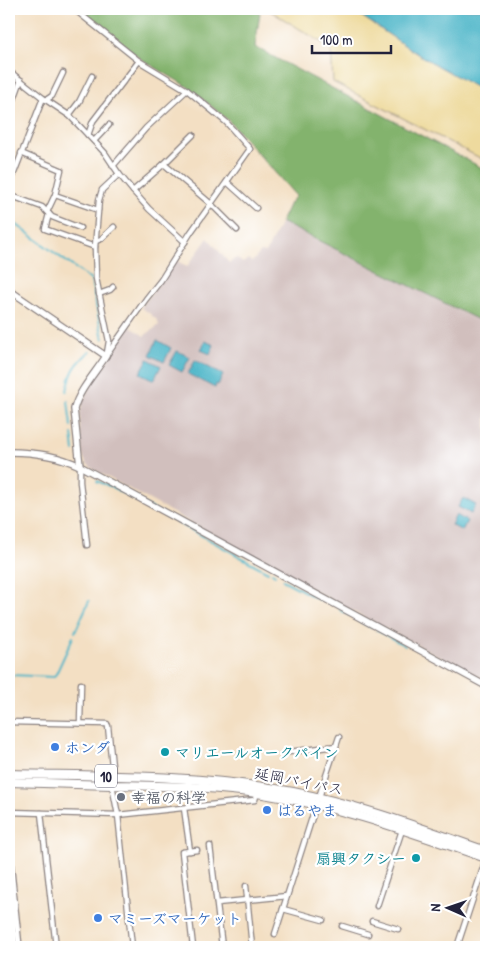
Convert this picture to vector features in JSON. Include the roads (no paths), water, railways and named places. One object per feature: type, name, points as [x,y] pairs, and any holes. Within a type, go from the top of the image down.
[{"type":"highway","name":"延岡バイパス","points":[[9,774],[112,781]]},
{"type":"highway","name":"延岡バイパス","points":[[9,782],[203,779],[359,807],[486,850]]},
{"type":"highway","name":"延岡バイパス","points":[[318,801],[486,858]]},
{"type":"street","points":[[74,9],[139,61],[187,90],[226,122],[250,149],[76,401],[74,409],[87,545]]},
{"type":"street","points":[[88,134],[93,121],[139,61]]},
{"type":"street","points":[[9,71],[45,99],[70,115],[105,153],[133,192],[185,242]]},
{"type":"street","points":[[9,186],[11,170],[21,153],[45,99],[52,96],[63,73]]},
{"type":"street","points":[[70,115],[92,76]]},
{"type":"street","points":[[9,101],[13,102],[21,80]]},
{"type":"street","points":[[113,166],[146,128],[187,90]]},
{"type":"street","points":[[94,141],[109,125]]},
{"type":"street","points":[[133,192],[193,135]]},
{"type":"street","points":[[21,153],[60,170],[45,229],[95,247]]},
{"type":"street","points":[[164,164],[211,204],[237,230]]},
{"type":"street","points":[[106,356],[109,341],[95,271],[95,247],[99,200],[102,190],[119,174]]},
{"type":"street","points":[[227,182],[256,208]]},
{"type":"street","points":[[9,195],[42,207],[52,217],[80,228]]},
{"type":"street","points":[[55,195],[98,210]]},
{"type":"street","points":[[96,241],[114,227]]},
{"type":"street","points":[[99,294],[113,287]]},
{"type":"street","points":[[9,290],[106,356]]},
{"type":"street","points":[[9,452],[42,454],[68,460],[486,686]]},
{"type":"street","points":[[80,723],[81,684]]},
{"type":"street","points":[[9,722],[108,725],[112,781],[118,815],[132,947]]},
{"type":"street","points":[[275,934],[339,737]]},
{"type":"street","points":[[289,752],[336,746]]},
{"type":"street","points":[[9,812],[118,815],[255,800],[257,789]]},
{"type":"street","points":[[184,808],[190,851]]},
{"type":"street","points":[[41,813],[56,947]]},
{"type":"street","points":[[377,906],[402,830]]},
{"type":"street","points":[[210,846],[222,947]]},
{"type":"street","points":[[193,947],[182,852],[197,850]]},
{"type":"street","points":[[9,854],[19,947]]},
{"type":"street","points":[[457,947],[486,858]]},
{"type":"street","points":[[246,886],[252,947]]},
{"type":"street","points":[[217,903],[287,896]]},
{"type":"street","points":[[283,909],[323,920]]},
{"type":"street","points":[[372,920],[398,929]]},
{"type":"street","points":[[9,925],[16,925]]},
{"type":"street","points":[[342,926],[368,934]]},
{"type":"water","points":[[351,9],[486,9],[486,93],[419,55]]},
{"type":"water","points":[[157,340],[171,348],[164,362],[150,355]]},
{"type":"water","points":[[205,341],[214,345],[210,354],[201,350]]},
{"type":"water","points":[[177,351],[190,357],[182,372],[169,365]]},
{"type":"water","points":[[148,359],[161,366],[154,380],[140,373]]},
{"type":"water","points":[[195,360],[223,375],[215,388],[188,374]]},
{"type":"water","points":[[463,498],[476,505],[471,514],[458,507]]},
{"type":"water","points":[[456,515],[467,521],[462,531],[451,525]]},
{"type":"waterway","points":[[9,219],[91,280],[103,339]]},
{"type":"waterway","points":[[67,391],[74,369],[90,351]]},
{"type":"waterway","points":[[68,401],[71,426]]},
{"type":"waterway","points":[[72,434],[74,451]]},
{"type":"waterway","points":[[97,481],[112,487],[173,520]]},
{"type":"waterway","points":[[177,522],[268,572]]},
{"type":"waterway","points":[[283,580],[320,600]]},
{"type":"waterway","points":[[75,632],[89,601]]},
{"type":"waterway","points":[[340,610],[349,615]]},
{"type":"waterway","points":[[356,619],[372,628]]},
{"type":"waterway","points":[[377,630],[405,646]]},
{"type":"waterway","points":[[9,727],[10,678],[12,675],[53,677],[73,637]]},
{"type":"place","name":"ホンダ","points":[[55,747]]},
{"type":"place","name":"マリエールオークパイン","points":[[165,752]]},
{"type":"place","name":"幸福の科学","points":[[121,797]]},
{"type":"place","name":"はるやま","points":[[267,810]]},
{"type":"place","name":"扇興タクシー","points":[[416,858]]},
{"type":"place","name":"マミーズマーケット","points":[[98,918]]}]
